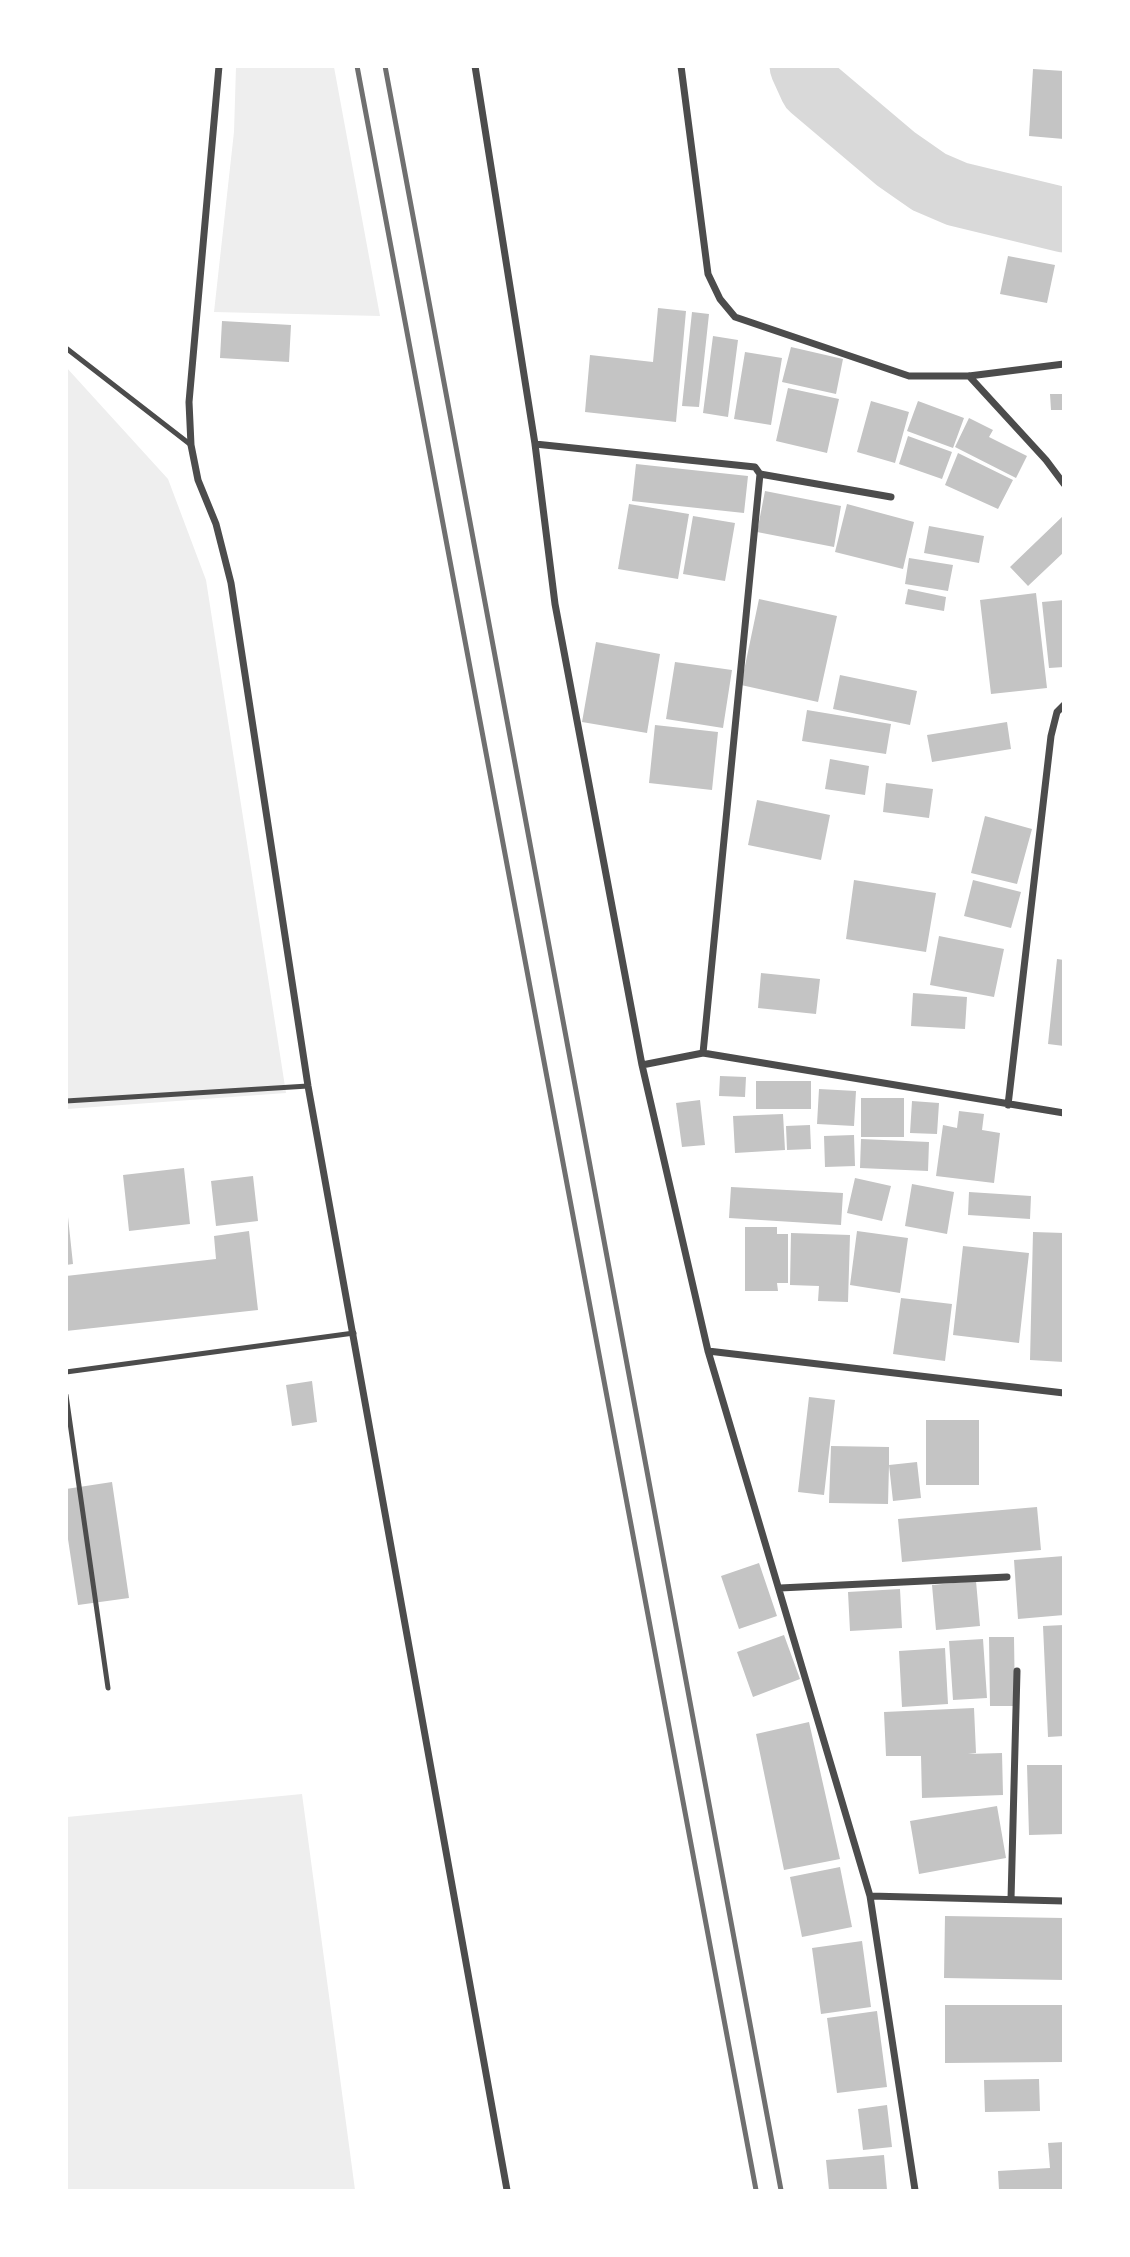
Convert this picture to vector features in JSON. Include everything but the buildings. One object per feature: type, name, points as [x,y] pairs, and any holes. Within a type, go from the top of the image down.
[{"type":"street","points":[[219,66],[191,361],[191,444],[198,480],[216,524],[231,583],[308,1086],[507,2190]]},
{"type":"street","points":[[475,66],[535,444],[555,604],[642,1065],[708,1351],[870,1896],[915,2190]]},
{"type":"street","points":[[681,66],[708,274],[720,299],[735,317],[909,376],[969,376],[1063,364]]},
{"type":"street","points":[[969,376],[1046,460],[1063,484]]},
{"type":"street","points":[[535,444],[755,467],[760,474],[704,1053]]},
{"type":"street","points":[[760,474],[891,497]]},
{"type":"street","points":[[1008,1105],[1051,736],[1057,712],[1063,705]]},
{"type":"street","points":[[642,1065],[704,1053],[1063,1113]]},
{"type":"street","points":[[708,1351],[1063,1393]]},
{"type":"street","points":[[780,1588],[1007,1577]]},
{"type":"street","points":[[1011,1899],[1017,1671]]},
{"type":"street","points":[[870,1896],[1063,1901]]},
{"type":"lane","points":[[66,348],[191,444]]},
{"type":"lane","points":[[66,1101],[308,1086]]},
{"type":"lane","points":[[66,1372],[354,1333]]},
{"type":"lane","points":[[66,1395],[108,1688]]},
{"type":"shaded area","points":[[236,67],[334,67],[380,316],[214,312],[234,132]]},
{"type":"shaded area","points":[[66,367],[168,479],[206,580],[286,1093],[67,1109]]},
{"type":"shaded area","points":[[302,1794],[355,2190],[67,2190],[67,1817]]},
{"type":"waterway","points":[[802,66],[812,88],[896,159],[929,182],[957,194],[1064,220]]},
{"type":"railway","points":[[357,66],[756,2190]]},
{"type":"railway","points":[[385,66],[781,2190]]}]
